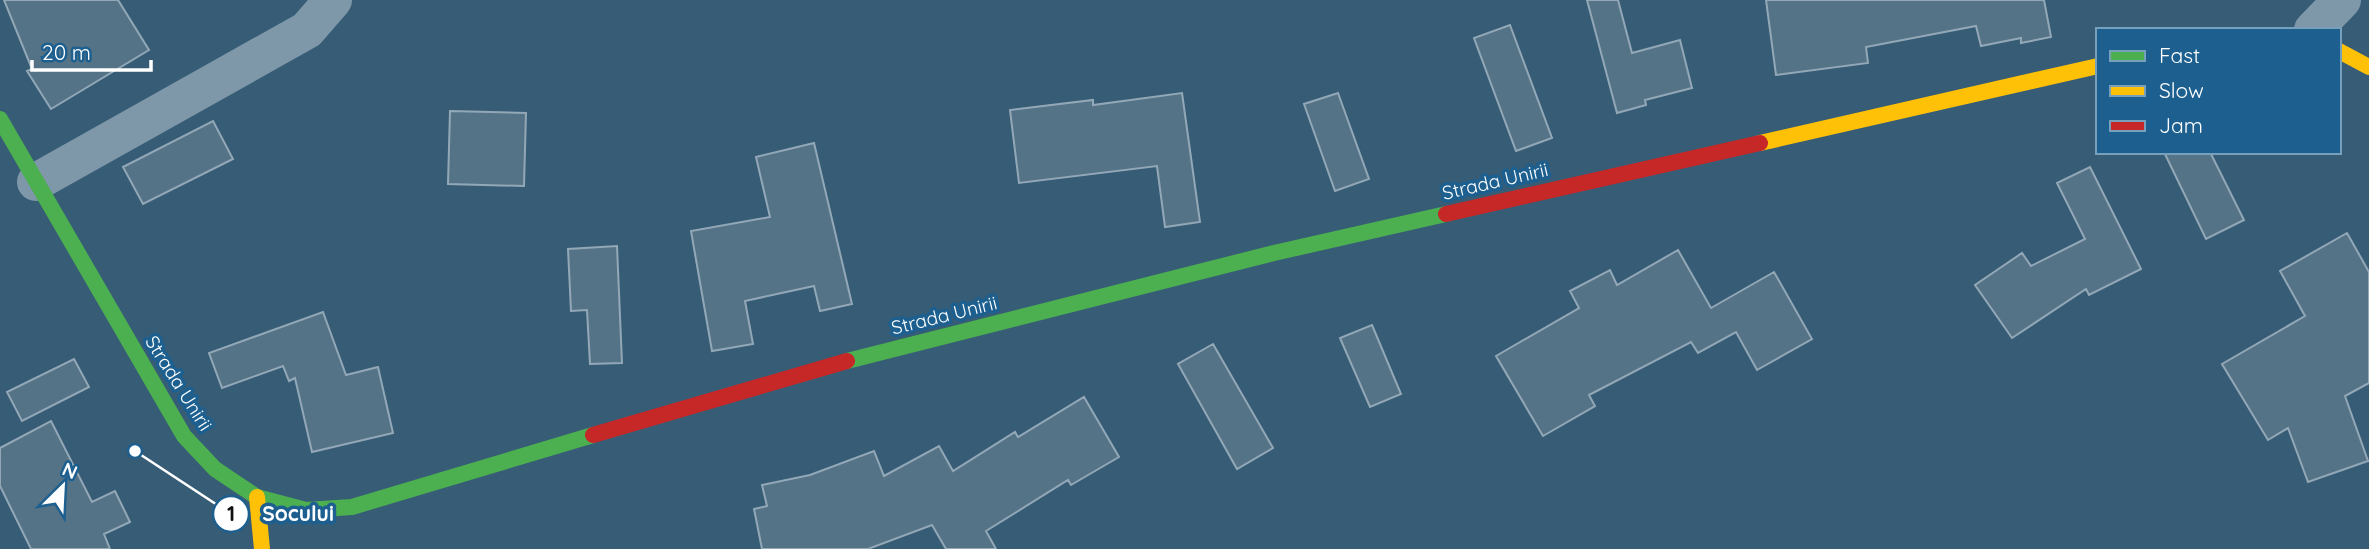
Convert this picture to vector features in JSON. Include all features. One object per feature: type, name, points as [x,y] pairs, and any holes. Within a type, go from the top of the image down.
[{"type":"main road","points":[[2341,52],[2369,67]]},
{"type":"main road","name":"Strada Unirii","points":[[0,119],[184,436],[215,469],[257,497],[306,510],[352,506],[798,374],[1260,256],[2096,66]]},
{"type":"main road","points":[[257,497],[262,549]]},
{"type":"street","points":[[36,182],[307,30],[333,0]]},
{"type":"street","points":[[2315,28],[2342,0]]},
{"type":"building","points":[[4,0],[118,0],[149,50],[51,109],[27,71],[32,69]]},
{"type":"building","points":[[1587,0],[1618,0],[1632,53],[1680,40],[1692,88],[1645,100],[1646,105],[1617,113]]},
{"type":"building","points":[[1766,0],[2044,0],[2051,37],[2021,43],[2021,38],[1981,46],[1976,26],[1866,47],[1868,63],[1776,75]]},
{"type":"building","points":[[1510,25],[1552,138],[1516,151],[1474,38]]},
{"type":"building","points":[[1182,93],[1200,222],[1165,227],[1157,166],[1019,183],[1010,110],[1093,100],[1093,105]]},
{"type":"building","points":[[1338,93],[1369,179],[1335,191],[1304,104]]},
{"type":"building","points":[[450,111],[526,113],[524,186],[448,184]]},
{"type":"building","points":[[213,121],[233,159],[143,204],[123,167]]},
{"type":"building","points":[[814,143],[852,304],[820,311],[814,286],[745,301],[753,344],[712,351],[691,231],[770,217],[756,157]]},
{"type":"building","points":[[2165,154],[2211,154],[2244,220],[2206,239]]},
{"type":"building","points":[[2090,167],[2141,269],[2089,295],[2086,289],[2012,338],[1975,285],[2022,253],[2031,266],[2085,239],[2057,183]]},
{"type":"building","points":[[2347,233],[2369,272],[2369,383],[2345,396],[2368,461],[2308,482],[2288,428],[2268,440],[2222,364],[2305,316],[2280,271]]},
{"type":"building","points":[[617,246],[622,363],[590,364],[587,310],[571,311],[568,249]]},
{"type":"building","points":[[1678,250],[1711,308],[1774,272],[1812,339],[1757,370],[1736,332],[1698,353],[1691,342],[1589,395],[1595,406],[1543,436],[1496,356],[1579,308],[1570,291],[1610,270],[1617,285]]},
{"type":"building","points":[[323,312],[346,375],[378,367],[393,433],[312,452],[295,378],[289,381],[283,366],[222,388],[209,353]]},
{"type":"building","points":[[1372,325],[1401,394],[1370,407],[1340,338]]},
{"type":"building","points":[[1213,344],[1273,448],[1237,469],[1178,364]]},
{"type":"building","points":[[74,359],[89,387],[22,421],[7,392]]},
{"type":"building","points":[[1084,397],[1119,457],[1071,485],[1068,480],[986,531],[996,549],[946,549],[932,525],[868,549],[762,549],[754,509],[767,506],[762,485],[810,475],[874,451],[884,476],[939,446],[953,471],[1015,432],[1018,437]]},
{"type":"building","points":[[51,421],[92,502],[115,491],[130,522],[104,534],[110,549],[31,549],[0,486],[0,448]]},
{"type":"traffic: fast","points":[[0,119],[184,436],[215,469],[257,497],[306,510],[352,507],[593,435]]},
{"type":"traffic: fast","points":[[847,361],[1274,253],[1446,214]]},
{"type":"traffic: slow","points":[[2341,52],[2369,67]]},
{"type":"traffic: slow","points":[[1760,143],[2096,66]]},
{"type":"traffic: slow","points":[[257,497],[262,549]]},
{"type":"traffic: jam","points":[[1446,214],[1760,143]]},
{"type":"traffic: jam","points":[[593,435],[847,361]]},
{"type":"place","name":"Socului","points":[[135,451]]}]
